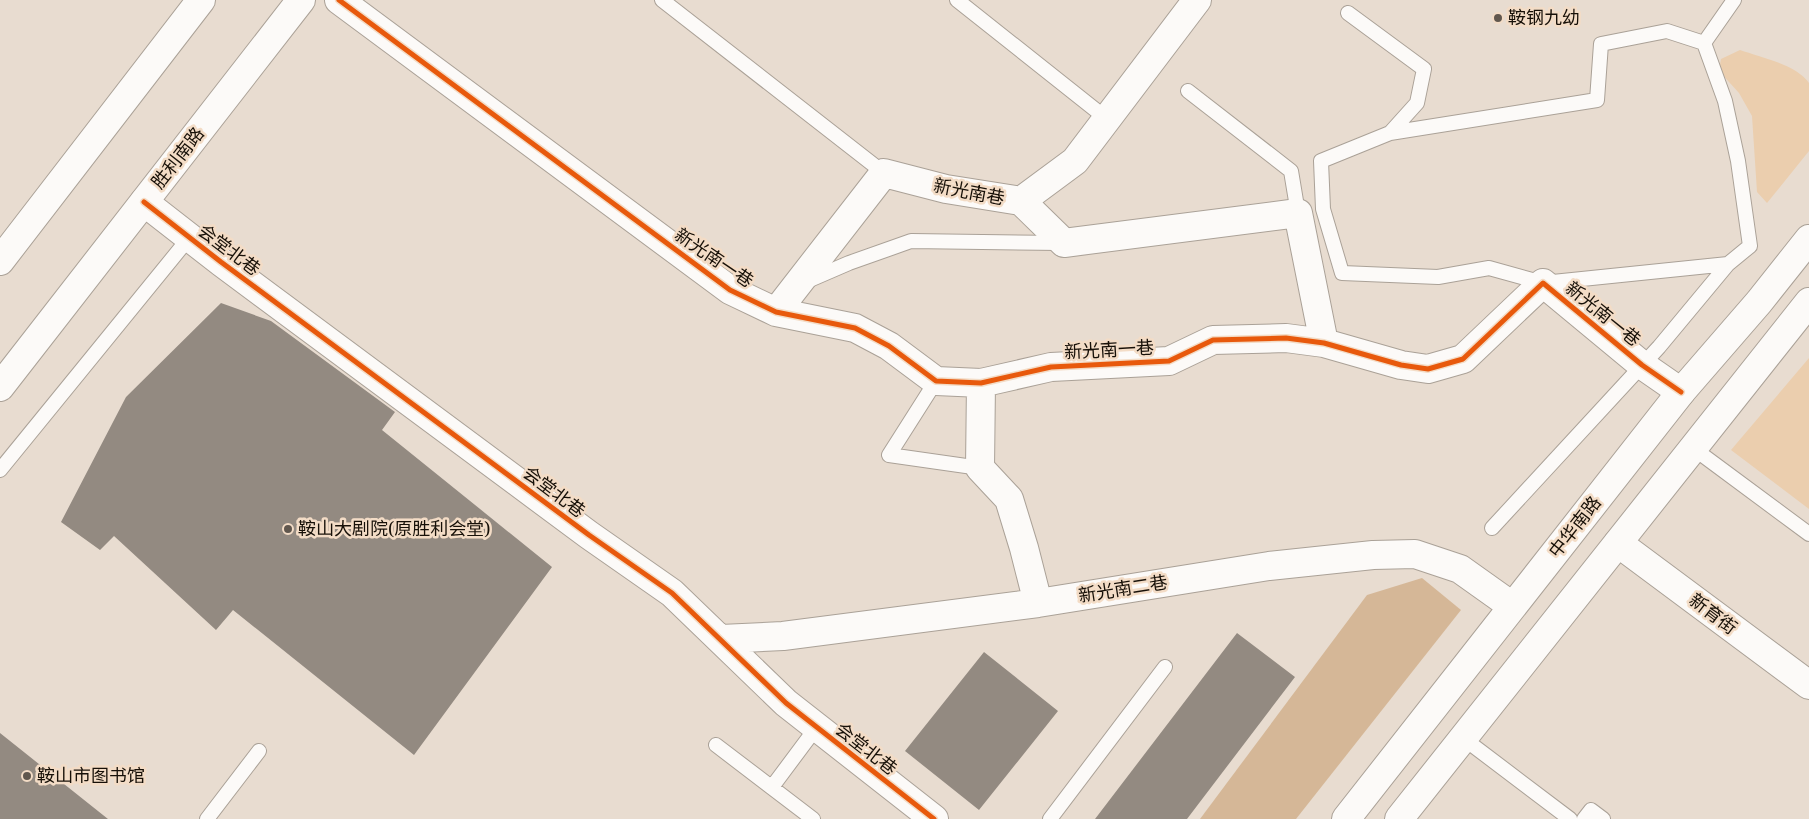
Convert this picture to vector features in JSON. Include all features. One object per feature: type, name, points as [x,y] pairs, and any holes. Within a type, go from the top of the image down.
[{"type":"street","points":[[0,261],[201,0]]},
{"type":"street","name":"胜利南路","points":[[0,387],[301,0]]},
{"type":"street","name":"新光南一巷","points":[[339,0],[730,290],[776,312],[854,328],[889,346],[936,380],[981,383],[1051,367],[1169,361],[1213,340],[1286,338],[1324,343],[1401,365],[1428,369],[1463,359],[1543,283],[1642,365],[1682,392]]},
{"type":"street","name":"新光南巷","points":[[884,173],[946,189],[1021,201],[1075,161],[1198,0]]},
{"type":"street","points":[[776,312],[884,173]]},
{"type":"street","points":[[1021,201],[1064,243],[1298,213],[1324,343]]},
{"type":"street","name":"会堂北巷","points":[[144,202],[189,238],[581,529],[672,593],[786,703],[934,819]]},
{"type":"street","name":"中华南路","points":[[1346,819],[1682,392],[1759,302],[1809,239]]},
{"type":"street","points":[[1399,819],[1809,302]]},
{"type":"street","points":[[981,383],[980,468],[1009,498],[1038,603]]},
{"type":"street","name":"新育街","points":[[1618,543],[1809,685]]},
{"type":"street","name":"新光南二巷","points":[[721,639],[783,636],[1038,603],[1269,566],[1373,555],[1415,554],[1460,569],[1512,606]]},
{"type":"lane","points":[[662,0],[884,173]]},
{"type":"lane","points":[[957,0],[1107,119]]},
{"type":"lane","points":[[1704,43],[1734,0]]},
{"type":"lane","points":[[1348,13],[1424,70],[1417,103],[1390,133]]},
{"type":"lane","points":[[1704,43],[1667,31],[1601,44],[1597,100],[1390,133],[1321,161],[1323,209],[1342,272],[1438,277],[1489,268],[1543,283],[1728,264]]},
{"type":"lane","points":[[1492,528],[1659,347],[1728,264],[1750,246],[1738,162],[1727,109],[1704,43]]},
{"type":"lane","points":[[1188,91],[1291,171],[1298,213]]},
{"type":"lane","points":[[0,470],[189,238]]},
{"type":"lane","points":[[794,287],[849,263],[911,241],[1064,243]]},
{"type":"lane","points":[[936,380],[889,455],[980,468]]},
{"type":"lane","points":[[1693,448],[1809,534]]},
{"type":"lane","points":[[1050,819],[1165,667]]},
{"type":"lane","points":[[772,787],[816,728]]},
{"type":"lane","points":[[1463,738],[1570,819]]},
{"type":"lane","points":[[716,745],[813,819]]},
{"type":"lane","points":[[207,819],[259,751]]},
{"type":"lane","points":[[1584,819],[1591,810],[1603,819]]},
{"type":"shaded area","points":[[1740,50],[1787,66],[1796,71],[1809,83],[1809,151],[1767,203],[1757,192],[1752,116],[1739,93],[1719,71],[1721,59]]},
{"type":"shaded area","points":[[1809,358],[1809,509],[1731,450]]},
{"type":"shaded area","points":[[1422,578],[1461,610],[1296,819],[1200,819],[1367,595]]},
{"type":"building","name":"鞍山大剧院(原胜利会堂)","points":[[221,303],[271,321],[395,412],[382,430],[552,567],[414,755],[233,610],[216,630],[114,536],[100,550],[61,522],[126,397]]},
{"type":"building","points":[[1237,633],[1295,677],[1187,819],[1095,819]]},
{"type":"building","points":[[984,652],[1058,711],[979,810],[905,751]]},
{"type":"building","name":"鞍山市图书馆","points":[[0,733],[108,819],[0,819]]},
{"type":"cycle path","points":[[339,0],[730,290],[776,312],[855,328],[889,346],[936,381],[981,383],[1051,367],[1169,361],[1213,340],[1286,338],[1324,343],[1401,365],[1428,369],[1463,359],[1543,283],[1642,365],[1681,392]]},
{"type":"cycle path","points":[[144,202],[221,262],[589,535],[672,593],[786,703],[934,819]]},
{"type":"place","name":"鞍钢九幼","points":[[1498,18]]},
{"type":"place","name":"鞍山大剧院(原胜利会堂)","points":[[288,529]]},
{"type":"place","name":"鞍山市图书馆","points":[[27,776]]}]
